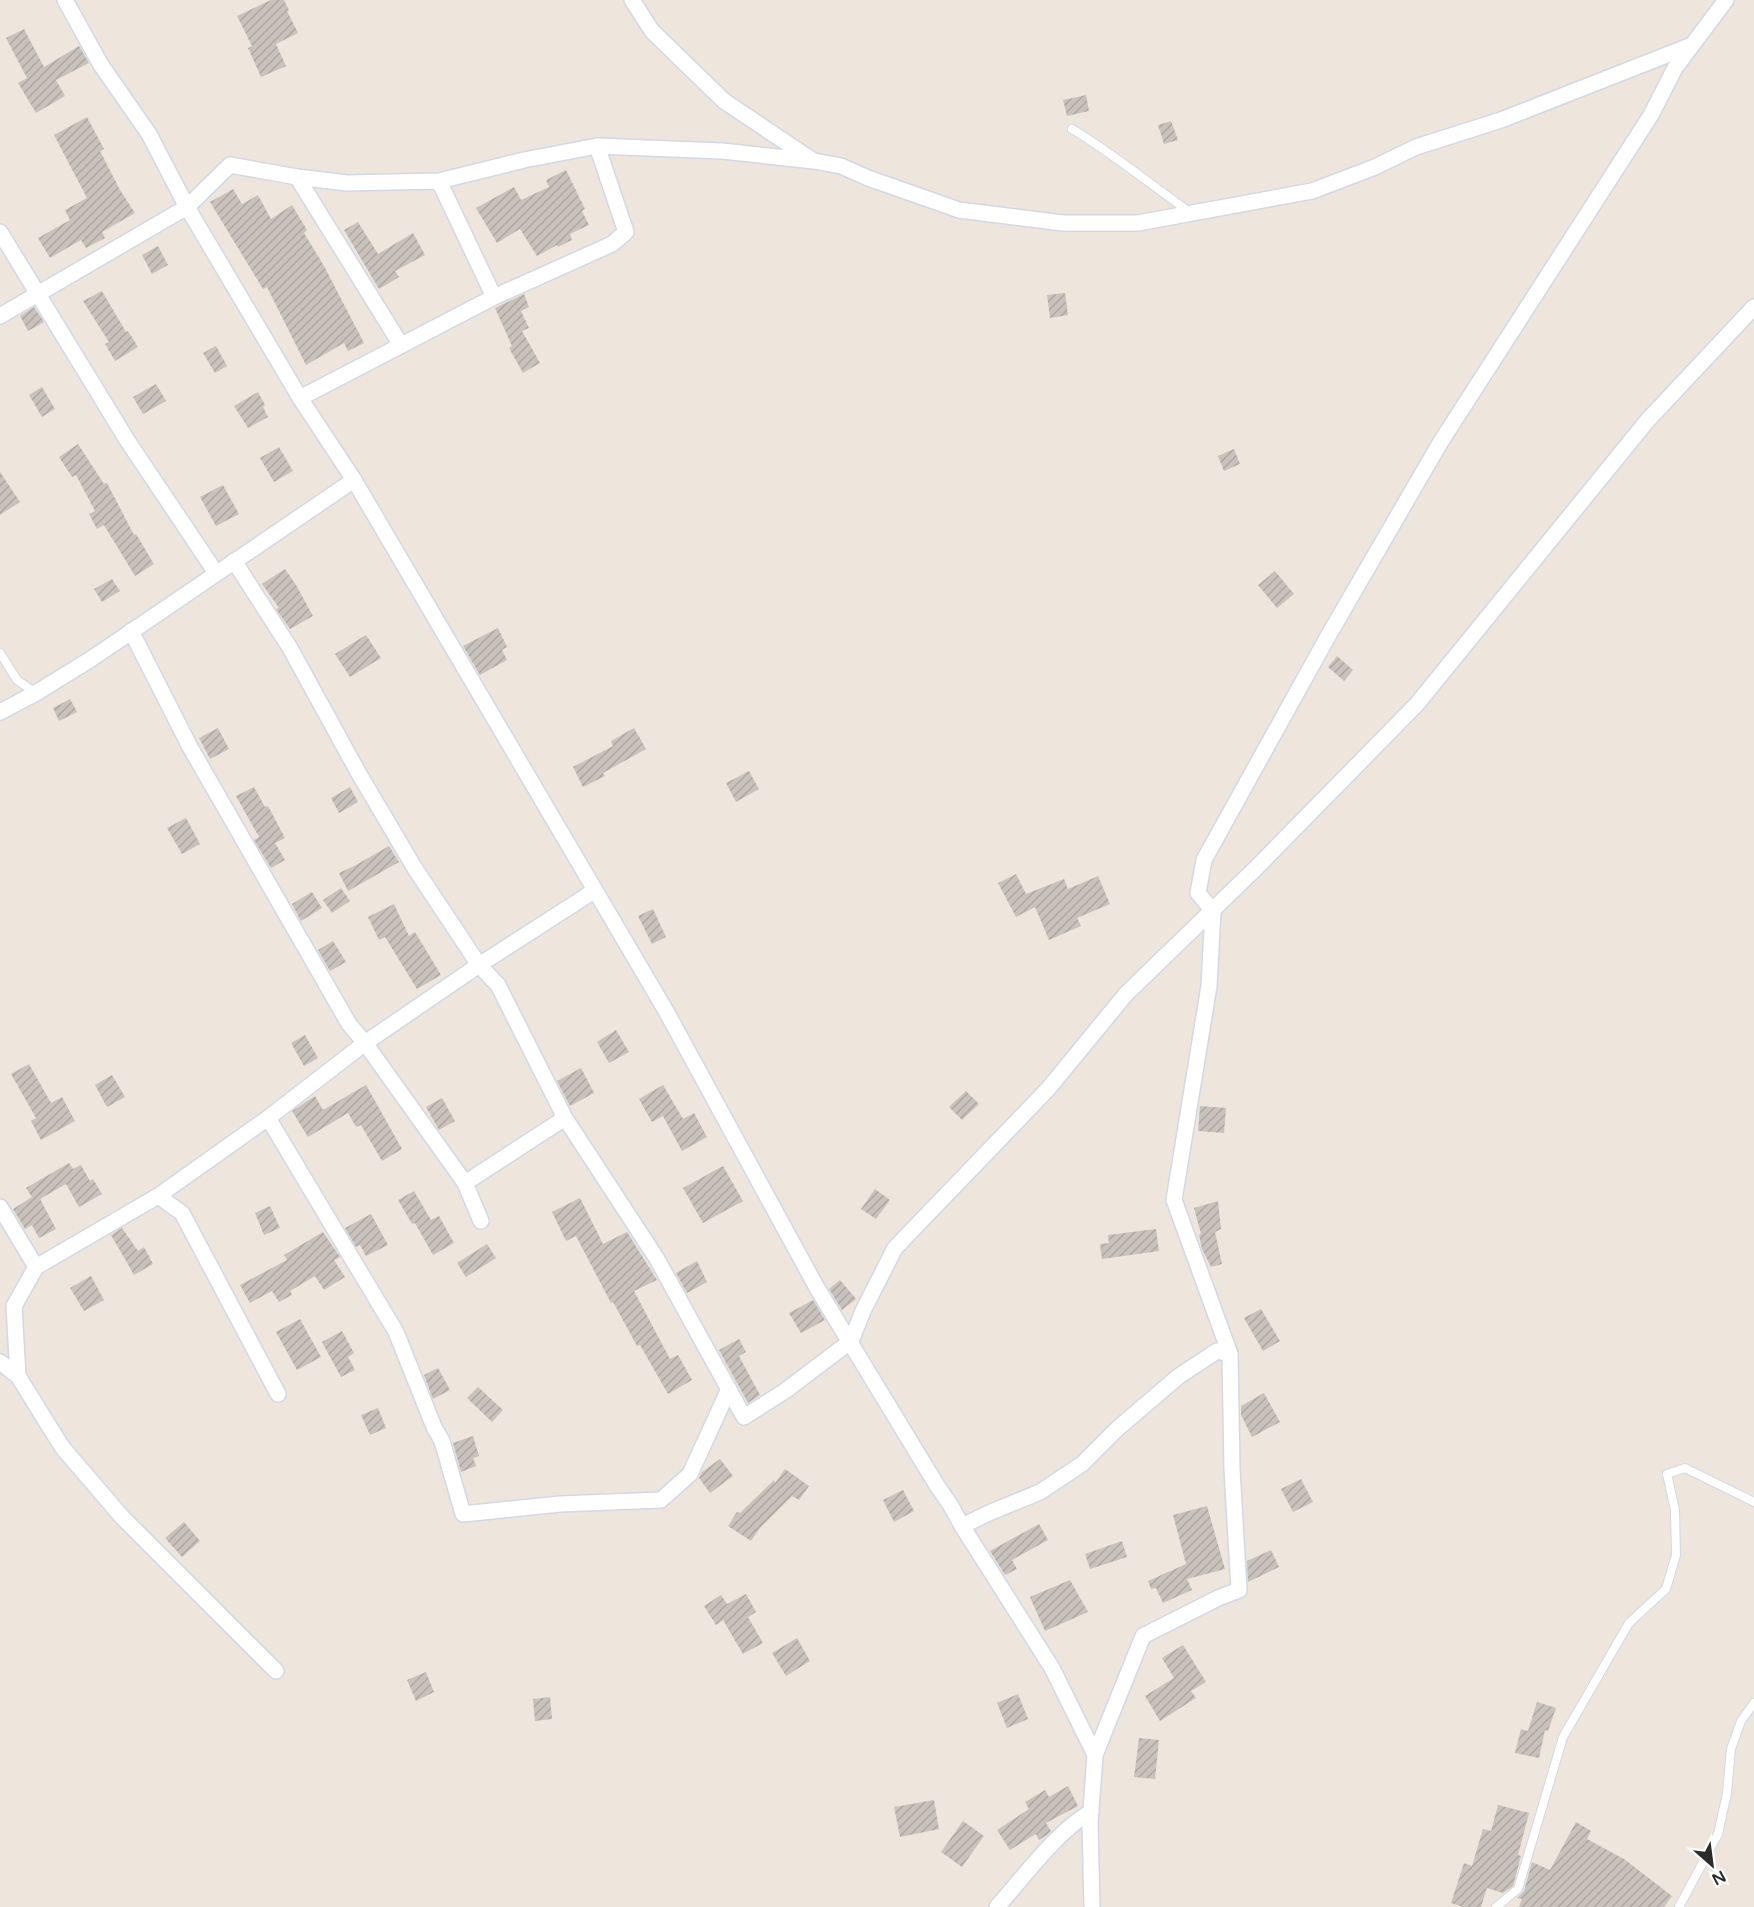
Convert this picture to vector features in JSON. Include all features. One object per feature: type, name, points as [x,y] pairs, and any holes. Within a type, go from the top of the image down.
[{"type":"street","points":[[65,0],[101,65],[149,134],[187,207],[300,398],[354,480],[666,1011],[817,1288],[962,1526],[1052,1668],[1095,1755]]},
{"type":"street","points":[[632,0],[652,31],[724,101],[814,161]]},
{"type":"street","points":[[1092,1907],[1091,1812],[1095,1755],[1143,1636],[1218,1598],[1239,1590],[1232,1470],[1230,1354],[1174,1200],[1209,986],[1213,911],[1198,893],[1204,860],[1327,638],[1440,443],[1651,115],[1675,68],[1726,0]]},
{"type":"street","points":[[0,316],[187,207],[230,165],[347,183],[439,181],[525,160],[597,146],[722,151],[841,166],[868,178],[959,210],[1063,223],[1138,223],[1312,191],[1375,167],[1416,147],[1501,120],[1692,45]]},
{"type":"street","points":[[300,398],[494,297],[612,244],[626,232],[597,146]]},
{"type":"street","points":[[297,177],[401,345]]},
{"type":"street","points":[[439,181],[494,297]]},
{"type":"street","points":[[0,232],[127,440],[216,573]]},
{"type":"street","points":[[234,561],[290,648],[358,772],[414,867],[479,965],[498,985],[564,1118],[657,1259],[744,1417],[786,1391],[851,1341],[863,1311],[895,1248],[1048,1089],[1126,994],[1213,911],[1417,704],[1647,421],[1754,307]]},
{"type":"street","points":[[0,712],[36,693],[131,631],[354,480]]},
{"type":"street","points":[[131,631],[190,747],[349,1024],[465,1183],[481,1221]]},
{"type":"street","points":[[18,1376],[14,1306],[36,1267],[158,1196],[268,1118],[365,1043],[479,965],[594,891]]},
{"type":"street","points":[[268,1118],[396,1332],[434,1427],[442,1441],[463,1514],[560,1504],[661,1500],[690,1474],[729,1389]]},
{"type":"street","points":[[465,1183],[564,1118]]},
{"type":"street","points":[[158,1196],[182,1213],[278,1394]]},
{"type":"street","points":[[0,1207],[36,1267]]},
{"type":"street","points":[[962,1526],[1040,1492],[1082,1464],[1117,1429],[1179,1376],[1217,1351],[1230,1354]]},
{"type":"street","points":[[0,1362],[18,1376],[62,1447],[122,1517],[276,1671]]},
{"type":"street","points":[[997,1907],[1061,1836],[1079,1818],[1091,1812]]},
{"type":"lane","points":[[1072,129],[1104,148],[1192,214]]},
{"type":"lane","points":[[0,654],[17,680],[36,693]]},
{"type":"lane","points":[[1496,1907],[1518,1889],[1563,1737],[1629,1623],[1666,1589],[1676,1555],[1675,1510],[1667,1474],[1685,1468],[1754,1502]]},
{"type":"lane","points":[[1680,1907],[1718,1834],[1727,1792],[1731,1749],[1741,1721],[1754,1703]]},
{"type":"building","points":[[271,0],[284,0],[298,33],[276,44],[286,66],[261,77],[248,48],[252,46],[237,16]]},
{"type":"building","points":[[24,29],[44,67],[79,46],[89,63],[56,80],[65,96],[36,113],[18,83],[27,78],[6,38]]},
{"type":"building","points":[[1086,95],[1089,111],[1067,116],[1063,100]]},
{"type":"building","points":[[87,117],[104,149],[100,151],[135,213],[102,232],[105,238],[86,248],[81,240],[50,258],[38,238],[70,220],[65,210],[87,198],[54,135]]},
{"type":"building","points":[[1171,121],[1178,140],[1164,144],[1158,125]]},
{"type":"building","points":[[566,170],[585,209],[582,211],[589,225],[570,234],[572,240],[537,256],[520,229],[497,243],[476,208],[514,187],[521,200],[549,187],[546,180]]},
{"type":"building","points":[[233,189],[242,204],[258,195],[271,219],[292,205],[307,230],[304,233],[364,343],[348,351],[344,343],[306,365],[267,287],[263,289],[210,202]]},
{"type":"building","points":[[358,222],[378,254],[413,233],[425,255],[395,271],[399,277],[379,289],[344,230]]},
{"type":"building","points":[[158,246],[168,265],[152,274],[142,255]]},
{"type":"building","points":[[102,291],[126,332],[128,331],[138,347],[115,361],[105,344],[109,342],[83,301]]},
{"type":"building","points":[[1065,293],[1068,315],[1050,318],[1047,295]]},
{"type":"building","points":[[524,294],[529,307],[521,311],[529,328],[522,331],[540,363],[523,373],[509,348],[512,346],[495,308]]},
{"type":"building","points":[[34,307],[44,322],[28,331],[20,316]]},
{"type":"building","points":[[216,346],[227,366],[215,373],[203,353]]},
{"type":"building","points":[[156,384],[166,401],[143,414],[133,397]]},
{"type":"building","points":[[42,387],[55,409],[42,417],[29,395]]},
{"type":"building","points":[[258,392],[268,417],[248,428],[234,406]]},
{"type":"building","points":[[78,444],[104,484],[107,483],[134,535],[136,534],[154,564],[135,576],[104,525],[97,529],[89,514],[95,511],[76,475],[72,477],[59,457]]},
{"type":"building","points":[[279,447],[293,471],[274,482],[260,458]]},
{"type":"building","points":[[1234,449],[1240,464],[1224,471],[1218,456]]},
{"type":"building","points":[[0,472],[20,502],[0,515]]},
{"type":"building","points":[[223,485],[239,514],[216,526],[200,497]]},
{"type":"building","points":[[285,569],[313,616],[290,629],[262,584]]},
{"type":"building","points":[[1275,571],[1294,594],[1277,608],[1258,585]]},
{"type":"building","points":[[112,579],[120,591],[102,602],[94,589]]},
{"type":"building","points":[[498,628],[507,647],[502,650],[507,660],[480,675],[463,646]]},
{"type":"building","points":[[366,635],[381,658],[350,677],[335,654]]},
{"type":"building","points":[[1337,656],[1353,670],[1344,681],[1328,667]]},
{"type":"building","points":[[70,699],[77,712],[59,721],[53,708]]},
{"type":"building","points":[[218,728],[229,749],[210,759],[199,738]]},
{"type":"building","points":[[634,728],[646,749],[603,773],[605,776],[583,787],[573,767],[613,746],[611,741]]},
{"type":"building","points":[[749,771],[759,789],[736,802],[726,783]]},
{"type":"building","points":[[254,787],[265,807],[268,806],[285,838],[275,843],[285,860],[271,868],[254,840],[259,837],[236,796]]},
{"type":"building","points":[[350,787],[358,802],[339,813],[331,798]]},
{"type":"building","points":[[186,818],[200,844],[182,854],[167,828]]},
{"type":"building","points":[[389,846],[399,862],[348,891],[339,873]]},
{"type":"building","points":[[1016,874],[1026,894],[1064,879],[1068,889],[1098,876],[1110,904],[1077,918],[1081,926],[1049,940],[1035,907],[1016,917],[998,883]]},
{"type":"building","points":[[341,888],[350,901],[332,913],[323,900]]},
{"type":"building","points":[[312,892],[322,908],[301,921],[292,904]]},
{"type":"building","points":[[394,904],[409,936],[415,932],[441,975],[417,989],[385,937],[379,940],[368,917]]},
{"type":"building","points":[[653,909],[666,937],[652,944],[638,916]]},
{"type":"building","points":[[333,941],[346,962],[330,971],[318,950]]},
{"type":"building","points":[[616,1030],[629,1052],[609,1063],[597,1042]]},
{"type":"building","points":[[305,1035],[318,1058],[304,1066],[291,1043]]},
{"type":"building","points":[[29,1064],[51,1103],[62,1097],[75,1121],[41,1140],[31,1121],[36,1118],[11,1074]]},
{"type":"building","points":[[581,1068],[594,1093],[570,1106],[557,1081]]},
{"type":"building","points":[[112,1075],[125,1097],[107,1107],[95,1085]]},
{"type":"building","points":[[366,1085],[402,1149],[382,1161],[361,1125],[356,1127],[348,1113],[308,1137],[292,1111],[315,1096],[323,1110]]},
{"type":"building","points":[[663,1085],[683,1119],[694,1113],[707,1137],[682,1151],[663,1116],[652,1122],[639,1099]]},
{"type":"building","points":[[966,1091],[979,1104],[962,1120],[949,1107]]},
{"type":"building","points":[[442,1098],[455,1121],[439,1130],[426,1107]]},
{"type":"building","points":[[1200,1106],[1226,1108],[1224,1133],[1198,1131]]},
{"type":"building","points":[[69,1163],[73,1169],[81,1165],[90,1181],[93,1179],[102,1194],[79,1207],[66,1184],[40,1199],[56,1229],[39,1238],[32,1225],[25,1229],[13,1209],[32,1197],[26,1188]]},
{"type":"building","points":[[723,1166],[743,1201],[703,1223],[683,1188]]},
{"type":"building","points":[[875,1189],[890,1200],[876,1219],[861,1209]]},
{"type":"building","points":[[414,1191],[431,1220],[439,1216],[454,1243],[433,1255],[415,1223],[412,1224],[398,1200]]},
{"type":"building","points":[[580,1198],[603,1244],[627,1232],[657,1280],[634,1291],[670,1359],[678,1355],[692,1380],[668,1394],[640,1345],[637,1346],[613,1302],[611,1303],[576,1236],[566,1241],[552,1212]]},
{"type":"building","points":[[1218,1201],[1221,1229],[1215,1232],[1222,1264],[1211,1267],[1202,1249],[1199,1235],[1201,1234],[1194,1208]]},
{"type":"building","points":[[270,1206],[280,1228],[264,1235],[255,1213]]},
{"type":"building","points":[[371,1214],[388,1245],[366,1256],[360,1245],[356,1247],[345,1228]]},
{"type":"building","points":[[122,1228],[138,1251],[144,1247],[153,1264],[134,1275],[111,1235]]},
{"type":"building","points":[[1156,1229],[1159,1251],[1102,1259],[1100,1244],[1109,1243],[1108,1235]]},
{"type":"building","points":[[323,1232],[340,1257],[334,1260],[345,1277],[324,1290],[315,1276],[290,1291],[292,1295],[279,1302],[272,1291],[250,1303],[240,1285],[287,1260],[284,1255]]},
{"type":"building","points":[[487,1244],[496,1258],[466,1277],[457,1263]]},
{"type":"building","points":[[697,1261],[707,1282],[687,1293],[676,1273]]},
{"type":"building","points":[[91,1276],[104,1300],[84,1311],[70,1288]]},
{"type":"building","points":[[840,1280],[856,1299],[842,1310],[829,1289]]},
{"type":"building","points":[[813,1300],[825,1320],[801,1333],[789,1313]]},
{"type":"building","points":[[1261,1309],[1280,1341],[1263,1351],[1244,1318]]},
{"type":"building","points":[[300,1319],[321,1357],[297,1370],[276,1332]]},
{"type":"building","points":[[342,1331],[354,1353],[348,1357],[355,1370],[341,1377],[322,1342]]},
{"type":"building","points":[[739,1339],[746,1352],[739,1356],[760,1395],[748,1403],[719,1350]]},
{"type":"building","points":[[438,1368],[450,1390],[433,1399],[424,1375]]},
{"type":"building","points":[[478,1387],[503,1410],[492,1422],[467,1398]]},
{"type":"building","points":[[1264,1393],[1280,1422],[1252,1437],[1241,1415],[1241,1406]]},
{"type":"building","points":[[378,1408],[386,1428],[370,1435],[361,1415]]},
{"type":"building","points":[[473,1436],[479,1456],[473,1458],[476,1466],[461,1472],[453,1443]]},
{"type":"building","points":[[720,1459],[733,1476],[710,1493],[699,1478],[702,1472]]},
{"type":"building","points":[[785,1469],[809,1486],[799,1500],[792,1496],[760,1528],[751,1541],[728,1526],[737,1512],[740,1513],[774,1480],[775,1483]]},
{"type":"building","points":[[1301,1479],[1313,1502],[1293,1512],[1281,1489]]},
{"type":"building","points":[[903,1490],[914,1511],[894,1522],[883,1500]]},
{"type":"building","points":[[1207,1506],[1225,1569],[1187,1579],[1192,1590],[1163,1603],[1156,1588],[1151,1589],[1148,1581],[1186,1564],[1173,1515]]},
{"type":"building","points":[[184,1522],[200,1541],[182,1557],[165,1538]]},
{"type":"building","points":[[1039,1524],[1048,1540],[1012,1560],[1017,1569],[1005,1575],[990,1551]]},
{"type":"building","points":[[1122,1541],[1127,1557],[1090,1569],[1085,1554]]},
{"type":"building","points":[[1271,1550],[1279,1567],[1248,1582],[1247,1561]]},
{"type":"building","points":[[1070,1580],[1088,1612],[1045,1631],[1030,1597]]},
{"type":"building","points":[[746,1594],[756,1612],[748,1617],[763,1643],[743,1654],[723,1620],[716,1625],[704,1606],[721,1595],[727,1604]]},
{"type":"building","points":[[797,1638],[810,1661],[786,1676],[772,1653]]},
{"type":"building","points":[[1183,1645],[1206,1682],[1191,1691],[1196,1698],[1160,1721],[1145,1696],[1174,1678],[1162,1658]]},
{"type":"building","points":[[426,1672],[434,1692],[416,1701],[407,1680]]},
{"type":"building","points":[[1018,1694],[1028,1719],[1007,1728],[997,1703]]},
{"type":"building","points":[[550,1697],[552,1719],[535,1721],[533,1699]]},
{"type":"building","points":[[1537,1702],[1556,1708],[1548,1731],[1545,1730],[1539,1758],[1515,1753],[1521,1729],[1528,1731]]},
{"type":"building","points":[[1139,1738],[1159,1740],[1155,1779],[1134,1777]]},
{"type":"building","points":[[1068,1786],[1078,1806],[1046,1823],[1051,1831],[1047,1835],[1039,1840],[1036,1834],[1010,1850],[997,1830],[1029,1809],[1025,1802],[1045,1790],[1049,1797]]},
{"type":"building","points":[[934,1800],[939,1829],[900,1837],[894,1807]]},
{"type":"building","points":[[1498,1805],[1529,1813],[1513,1886],[1503,1893],[1487,1888],[1481,1907],[1463,1907],[1451,1903],[1464,1863],[1472,1866],[1483,1829],[1491,1831]]},
{"type":"building","points":[[963,1821],[984,1836],[962,1867],[941,1852]]},
{"type":"building","points":[[1576,1822],[1591,1831],[1587,1839],[1624,1859],[1672,1896],[1664,1907],[1519,1907],[1522,1899],[1517,1898],[1524,1891],[1532,1862],[1550,1870]]}]
